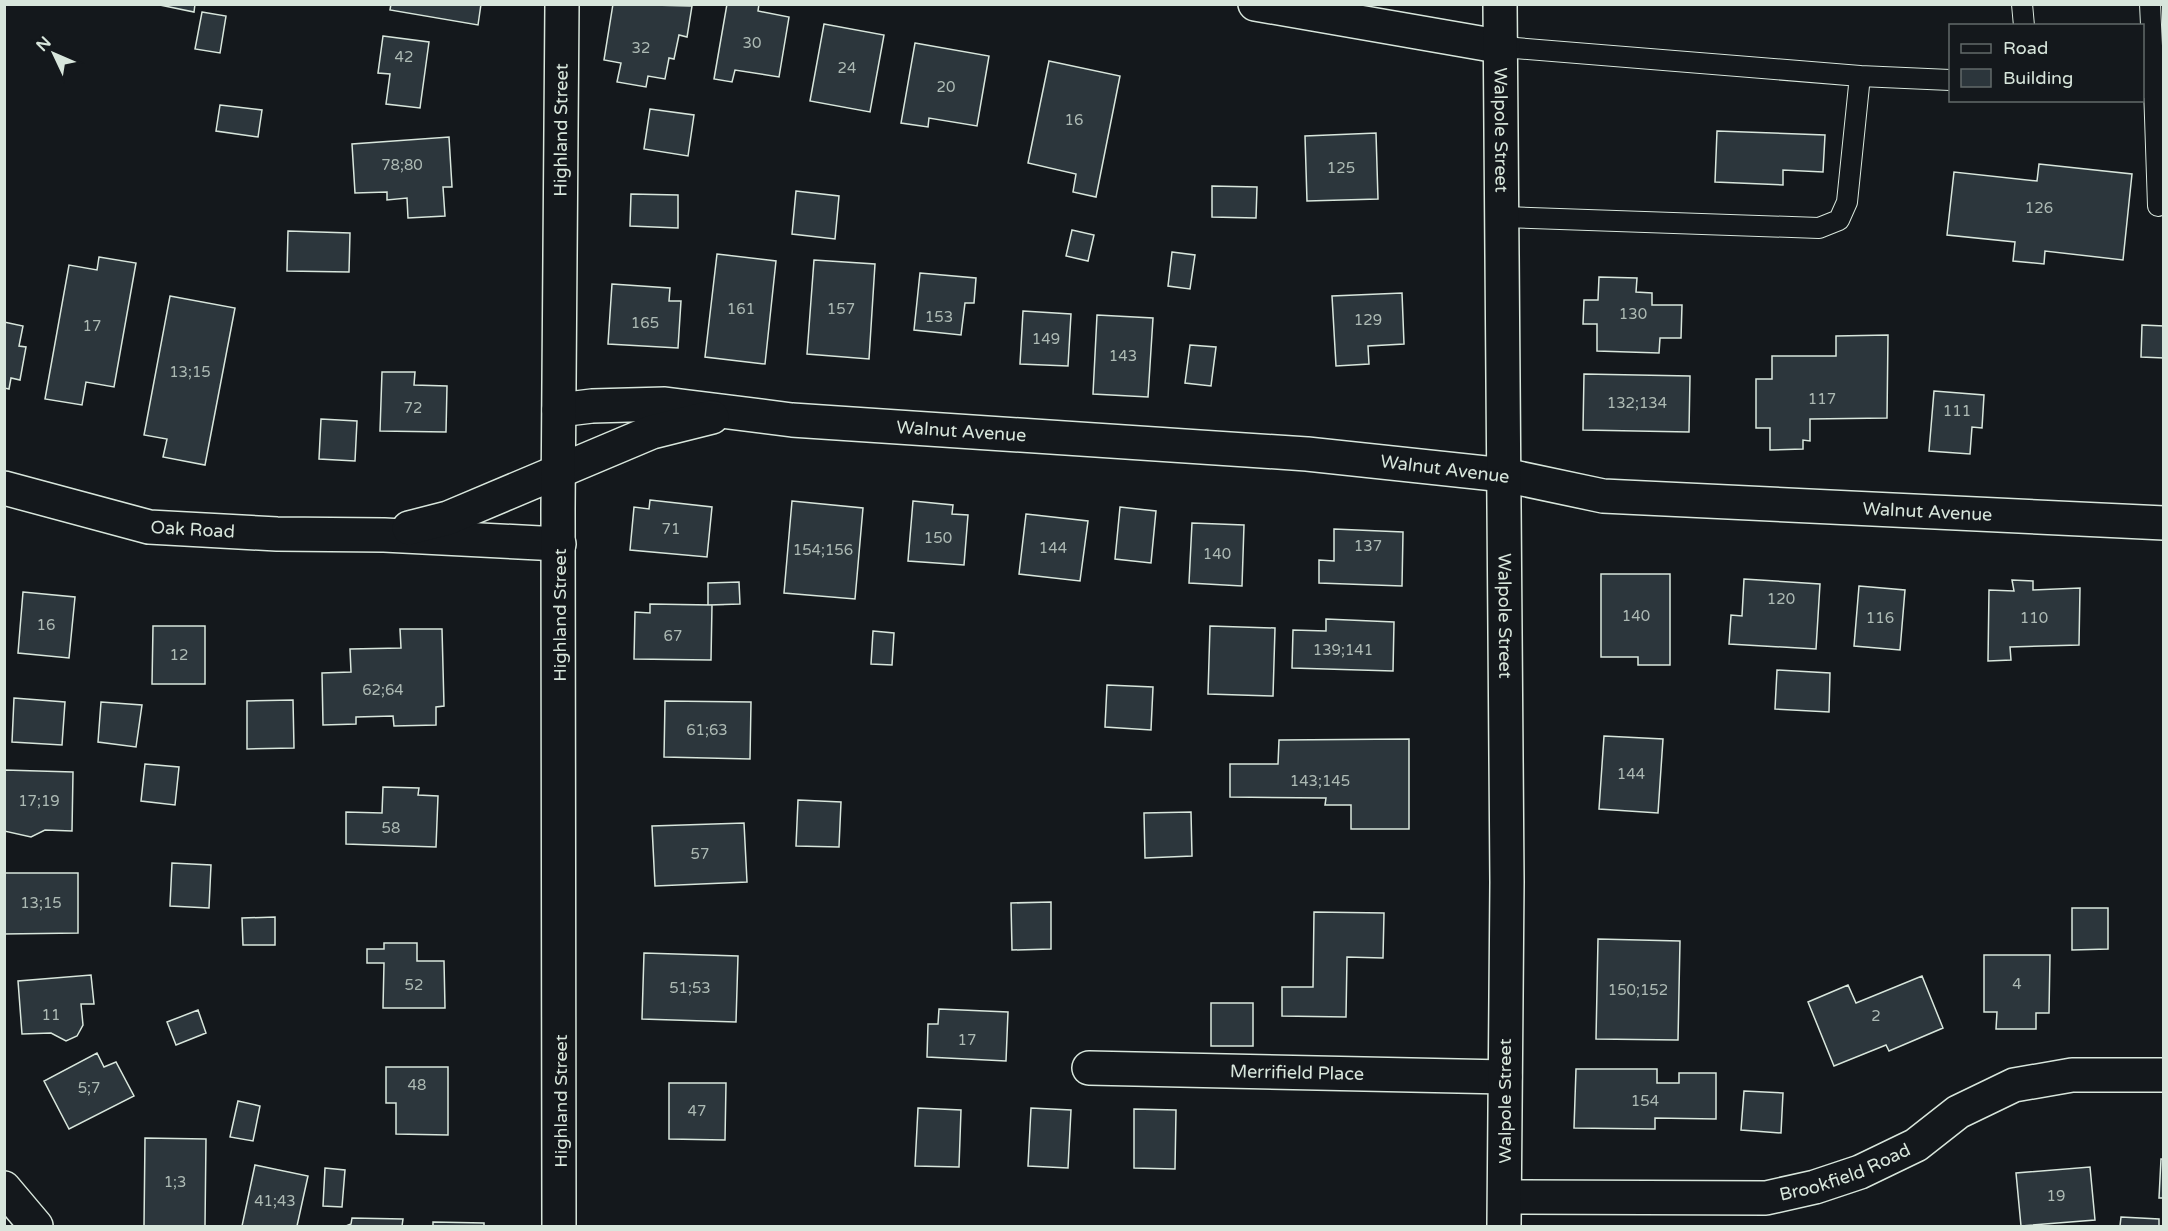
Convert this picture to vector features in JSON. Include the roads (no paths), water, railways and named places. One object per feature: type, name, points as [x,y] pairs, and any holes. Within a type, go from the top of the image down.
[{"type":"street","name":"Highland Street","points":[[559,1227],[559,410],[562,4]]},
{"type":"street","points":[[1255,4],[1503,47]]},
{"type":"street","name":"Walpole Street","points":[[1500,4],[1503,47],[1505,1212]]},
{"type":"street","name":"Walnut Avenue","points":[[559,410],[592,406],[665,404],[792,420],[1307,454],[1504,475],[1602,496],[2163,523]]},
{"type":"street","name":"Walnut Avenue","points":[[559,471],[652,432],[726,413]]},
{"type":"street","name":"Oak Road","points":[[384,535],[448,518],[559,471]]},
{"type":"street","name":"Oak Road","points":[[4,488],[149,527],[560,544]]},
{"type":"street","name":"Merrifield Place","points":[[1089,1068],[1506,1077]]},
{"type":"street","name":"Brookfield Road","points":[[1505,1212],[1766,1198],[1815,1187],[1860,1172],[1916,1145],[1958,1112],[2014,1085],[2072,1075],[2163,1075]]},
{"type":"street","points":[[4,1188],[36,1227]]},
{"type":"lane","points":[[2022,4],[2024,24]]},
{"type":"lane","points":[[2150,4],[2148,88],[2158,206]]},
{"type":"lane","points":[[1503,47],[1860,76],[1949,80]]},
{"type":"lane","points":[[1503,217],[1819,228],[1839,220],[1847,202],[1860,76]]}]
